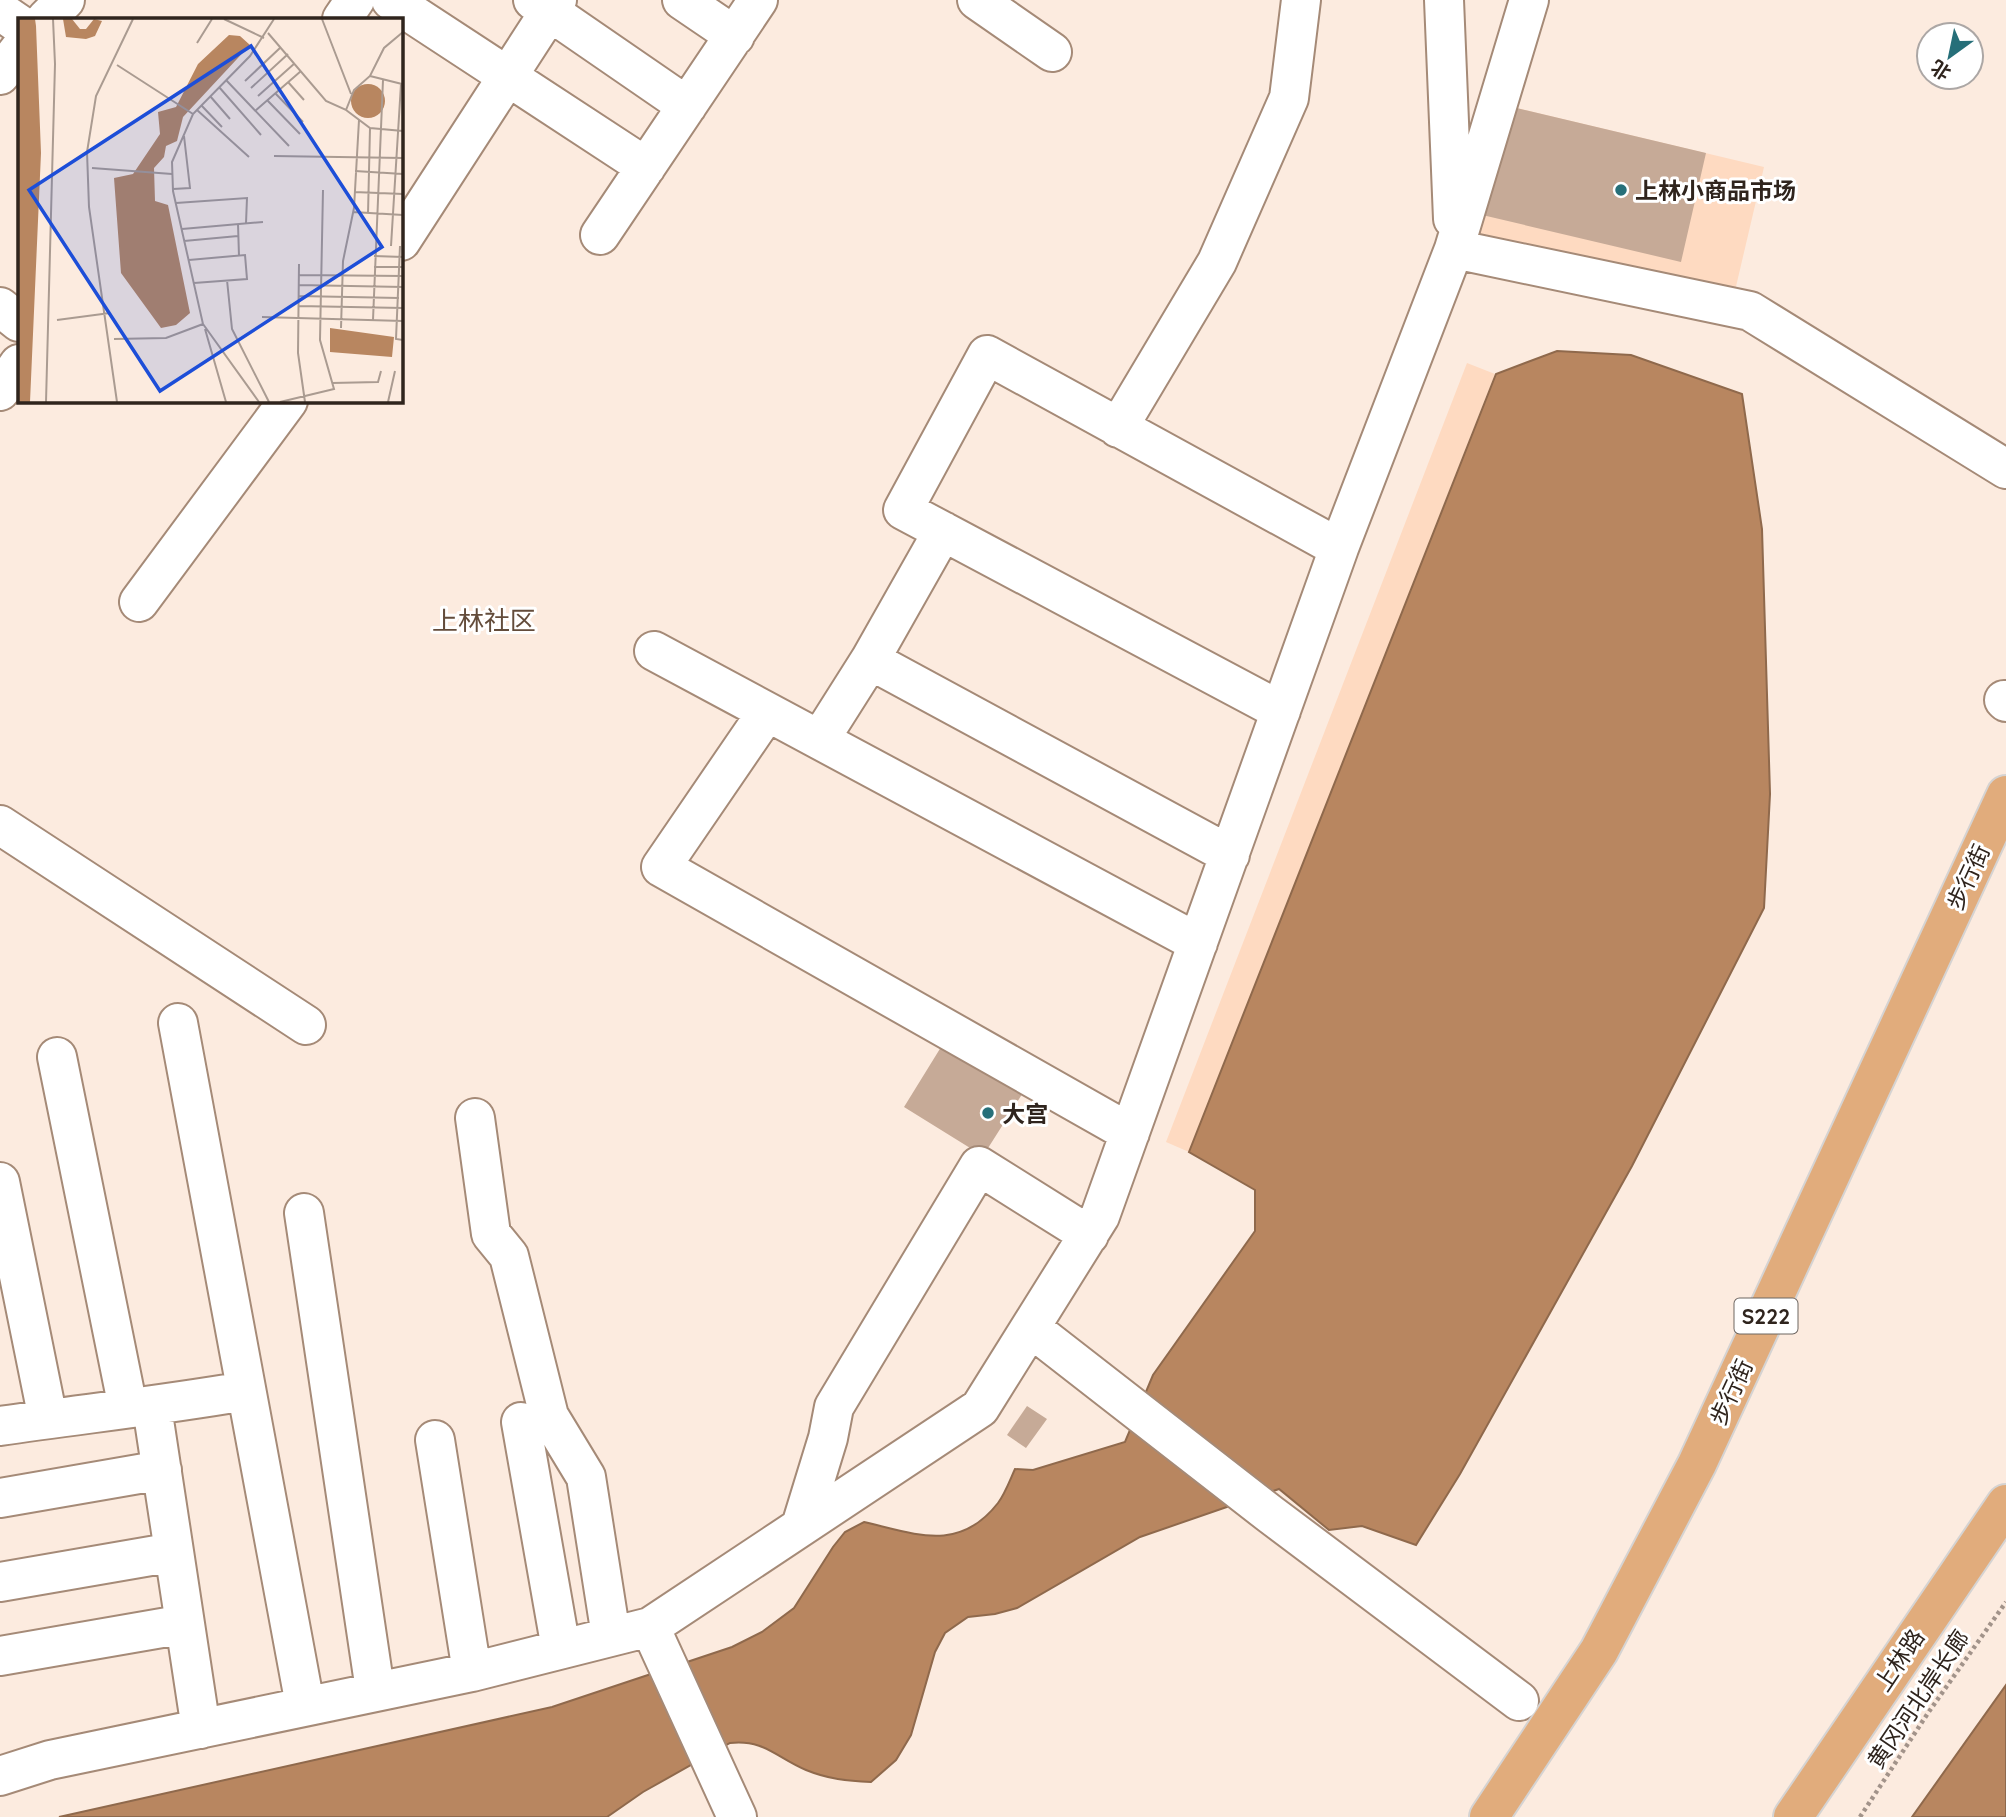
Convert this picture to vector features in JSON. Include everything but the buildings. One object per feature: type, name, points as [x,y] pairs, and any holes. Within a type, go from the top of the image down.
[{"type":"main road","name":"步行街","points":[[1489,1817],[1599,1651],[1698,1464],[2006,795]]},
{"type":"main road","name":"上林路","points":[[1793,1817],[2006,1504]]},
{"type":"street","points":[[47,18],[65,0]]},
{"type":"street","points":[[343,18],[355,0]]},
{"type":"street","points":[[391,0],[646,167]]},
{"type":"street","points":[[682,0],[735,36]]},
{"type":"street","points":[[600,235],[758,0]]},
{"type":"street","points":[[977,0],[1052,52]]},
{"type":"street","points":[[1118,428],[1217,262],[1289,98],[1301,0]]},
{"type":"street","points":[[1444,0],[1454,249]]},
{"type":"street","points":[[0,1776],[50,1760],[375,1690],[472,1672],[650,1626],[980,1408],[1100,1216],[1339,548],[1454,249],[1529,0]]},
{"type":"street","points":[[402,239],[508,76],[547,4],[687,106]]},
{"type":"street","points":[[0,11],[18,23]]},
{"type":"street","points":[[0,75],[18,51]]},
{"type":"street","points":[[1454,249],[1750,312],[2006,469]]},
{"type":"street","points":[[0,307],[18,321]]},
{"type":"street","points":[[1281,711],[903,510],[987,355],[1339,548]]},
{"type":"street","points":[[0,391],[18,365]]},
{"type":"street","points":[[139,602],[287,402]]},
{"type":"street","points":[[820,740],[870,660],[943,531]]},
{"type":"street","points":[[654,651],[1198,943]]},
{"type":"street","points":[[870,660],[1230,855]]},
{"type":"street","points":[[767,712],[661,867],[1130,1133]]},
{"type":"street","points":[[0,825],[306,1025]]},
{"type":"street","points":[[178,1023],[306,1705]]},
{"type":"street","points":[[57,1057],[140,1407],[162,1470],[201,1729]]},
{"type":"street","points":[[475,1118],[491,1234],[509,1256],[549,1416],[586,1477],[611,1636]]},
{"type":"street","points":[[802,1526],[828,1438],[834,1407],[979,1166],[1089,1235]]},
{"type":"street","points":[[0,1182],[48,1419]]},
{"type":"street","points":[[304,1213],[375,1690]]},
{"type":"street","points":[[1031,1328],[1270,1514],[1519,1701]]},
{"type":"street","points":[[0,1426],[245,1391]]},
{"type":"street","points":[[521,1422],[561,1649]]},
{"type":"street","points":[[435,1440],[472,1672]]},
{"type":"street","points":[[0,1498],[162,1470]]},
{"type":"street","points":[[0,1581],[174,1552]]},
{"type":"street","points":[[0,1656],[185,1624]]},
{"type":"street","points":[[650,1626],[737,1817]]},
{"type":"path","name":"黄冈河北岸长廊","points":[[1860,1817],[1928,1713],[2006,1602]]},
{"type":"shaded area","name":"上林小商品市场","points":[[1504,105],[1764,167],[1734,295],[1474,233]]},
{"type":"shaded area","points":[[1557,351],[1631,355],[1742,394],[1762,529],[1770,794],[1764,908],[1632,1166],[1460,1474],[1416,1545],[1362,1526],[1329,1530],[1279,1489],[1140,1537],[1017,1608],[968,1617],[945,1633],[935,1652],[911,1735],[896,1760],[871,1782],[822,1776],[770,1750],[752,1744],[730,1743],[643,1792],[607,1817],[59,1817],[552,1707],[732,1647],[762,1632],[794,1608],[845,1532],[864,1522],[919,1534],[952,1534],[968,1529],[983,1519],[1001,1499],[1015,1469],[1033,1470],[1125,1442],[1153,1375],[1255,1231],[1255,1190],[1189,1152],[1496,374]]},
{"type":"shaded area","points":[[1467,363],[1495,374],[1189,1152],[1166,1142]]},
{"type":"shaded area","points":[[2006,1685],[2006,1817],[1912,1817]]},
{"type":"place","name":"上林小商品市场","points":[[1621,190]]},
{"type":"place","name":"大宫","points":[[988,1113]]},
{"type":"district","name":"上林社区","points":[[484,620]]}]
